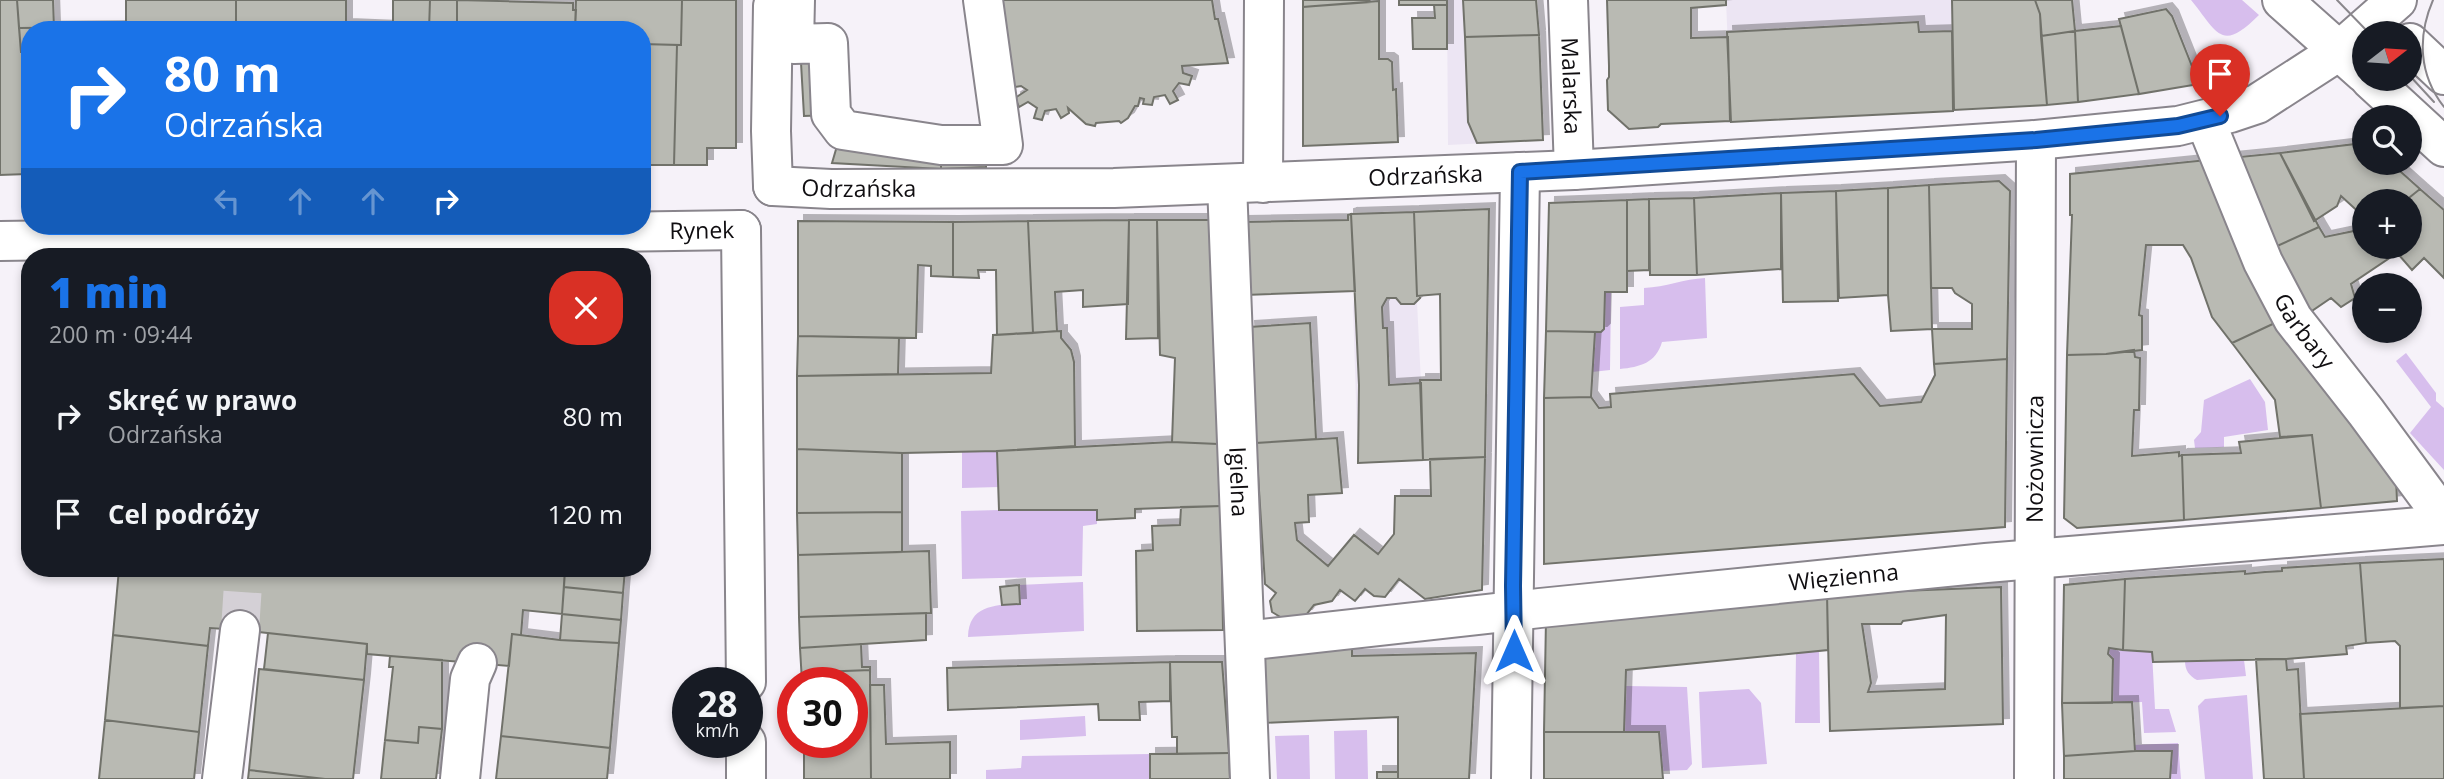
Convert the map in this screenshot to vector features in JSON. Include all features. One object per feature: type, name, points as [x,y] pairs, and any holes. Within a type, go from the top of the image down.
[{"type":"street","points":[[741,230],[773,186],[773,0]]},
{"type":"street","points":[[795,0],[794,44],[828,43],[831,114],[843,130],[941,145],[1003,145],[983,0]]},
{"type":"street","name":"Igielna","points":[[1250,779],[1234,184],[1264,0]]},
{"type":"street","name":"Malarska","points":[[1568,0],[1574,170]]},
{"type":"street","points":[[2282,0],[2352,62]]},
{"type":"street","points":[[2422,54],[2444,75]]},
{"type":"street","name":"Odrzańska","points":[[773,186],[831,189],[999,189],[1234,184],[1574,170],[2036,140],[2178,126],[2205,120],[2257,104],[2352,62]]},
{"type":"street","points":[[2383,91],[2444,147]]},
{"type":"street","name":"Garbary","points":[[2205,120],[2263,262],[2293,319],[2367,412],[2444,518]]},
{"type":"street","name":"Nożownicza","points":[[2034,779],[2036,140]]},
{"type":"street","points":[[1511,779],[1520,172]]},
{"type":"street","name":"Rynek","points":[[0,241],[262,248],[508,245],[741,230],[746,667]]},
{"type":"street","name":"Więzienna","points":[[1245,640],[1514,610],[2444,524]]},
{"type":"street","points":[[222,779],[240,631]]},
{"type":"street","points":[[460,779],[470,679],[477,663]]},
{"type":"street","points":[[746,758],[746,779]]},
{"type":"shaded area","points":[[1447,0],[1480,0],[1539,35],[1543,140],[1448,145]]},
{"type":"shaded area","points":[[1726,0],[2035,0],[2041,36],[2075,31],[2078,102],[1731,122]]},
{"type":"shaded area","points":[[2191,0],[2242,0],[2259,15],[2246,27],[2228,36],[2214,29]]},
{"type":"shaded area","points":[[1705,278],[1707,338],[1662,342],[1656,355],[1646,363],[1620,369],[1620,307],[1644,305],[1644,288]]},
{"type":"shaded area","points":[[1355,291],[1420,296],[1417,302],[1421,383],[1358,463],[1353,307]]},
{"type":"shaded area","points":[[1605,292],[1611,292],[1610,370],[1592,372],[1595,332],[1604,329]]},
{"type":"shaded area","points":[[2406,353],[2436,393],[2436,401],[2444,408],[2444,470],[2410,433],[2431,407],[2396,361]]},
{"type":"shaded area","points":[[2250,379],[2265,402],[2268,430],[2224,437],[2224,447],[2195,448],[2194,440],[2201,432],[2204,400]]},
{"type":"shaded area","points":[[997,451],[999,487],[962,488],[962,452]]},
{"type":"shaded area","points":[[1097,510],[1097,524],[1083,526],[1082,576],[962,579],[961,511]]},
{"type":"shaded area","points":[[1083,582],[1084,631],[968,637],[973,619],[984,609],[1019,603],[1019,585]]},
{"type":"shaded area","points":[[2109,648],[2152,652],[2155,709],[2169,709],[2176,732],[2144,733],[2142,702],[2112,703]]},
{"type":"shaded area","points":[[1819,650],[1820,723],[1795,723],[1796,653]]},
{"type":"shaded area","points":[[2244,660],[2246,676],[2197,680],[2188,672],[2185,661]]},
{"type":"shaded area","points":[[1626,686],[1687,687],[1692,764],[1687,770],[1662,771],[1659,732],[1624,732]]},
{"type":"shaded area","points":[[1749,689],[1761,703],[1767,764],[1702,768],[1699,692]]},
{"type":"shaded area","points":[[2247,695],[2253,779],[2205,779],[2198,706],[2205,699]]},
{"type":"shaded area","points":[[1085,716],[1086,736],[1020,740],[1020,720]]},
{"type":"shaded area","points":[[1367,730],[1368,779],[1335,779],[1334,731]]},
{"type":"shaded area","points":[[1309,735],[1310,779],[1277,779],[1275,736]]},
{"type":"shaded area","points":[[2178,743],[2181,779],[2170,779],[2171,751],[2135,751],[2134,745]]},
{"type":"shaded area","points":[[1150,754],[1150,779],[986,779],[986,770],[1021,768],[1022,756]]},
{"type":"building","points":[[0,0],[17,0],[21,52],[21,174],[0,175]]},
{"type":"building","points":[[17,0],[53,0],[54,21],[21,21],[19,28]]},
{"type":"building","points":[[126,0],[236,0],[236,21],[126,21]]},
{"type":"building","points":[[236,0],[346,0],[346,21],[236,21]]},
{"type":"building","points":[[393,0],[430,0],[429,21],[393,21]]},
{"type":"building","points":[[430,0],[457,0],[457,21],[429,21]]},
{"type":"building","points":[[457,0],[573,3],[573,10],[576,10],[575,21],[457,21]]},
{"type":"building","points":[[576,0],[682,0],[681,45],[651,44],[651,21],[575,21]]},
{"type":"building","points":[[682,0],[736,0],[736,148],[707,148],[707,165],[674,165],[677,45],[681,45]]},
{"type":"building","points":[[983,0],[1212,0],[1228,63],[1182,66],[1183,73],[1192,76],[1189,85],[1179,83],[1173,91],[1178,100],[1170,104],[1165,95],[1154,97],[1152,105],[1143,104],[1144,99],[1140,98],[1138,106],[1135,106],[1128,118],[1121,123],[1096,123],[1095,126],[1086,124],[1068,108],[1069,113],[1061,118],[1056,109],[1045,111],[1042,120],[1034,118],[1037,108],[1028,102],[1019,107],[1015,98],[1027,90],[1021,86],[997,90]]},
{"type":"building","points":[[1303,0],[1369,0],[1370,2],[1303,7]]},
{"type":"building","points":[[1399,0],[1447,0],[1447,5],[1399,5]]},
{"type":"building","points":[[1463,0],[1536,0],[1539,35],[1465,37]]},
{"type":"building","points":[[1607,0],[1726,0],[1726,5],[1691,8],[1691,38],[1728,37],[1730,121],[1661,124],[1658,127],[1629,129],[1608,110]]},
{"type":"building","points":[[1952,0],[2035,0],[2040,14],[2047,105],[1954,110]]},
{"type":"building","points":[[2035,0],[2072,0],[2075,31],[2041,36],[2040,14]]},
{"type":"building","points":[[1379,1],[1379,59],[1392,62],[1398,142],[1303,146],[1303,7]]},
{"type":"building","points":[[1434,5],[1447,5],[1447,49],[1413,49],[1412,18],[1435,18]]},
{"type":"building","points":[[2166,9],[2172,16],[2199,84],[2139,94],[2119,19]]},
{"type":"building","points":[[1918,22],[1919,32],[1952,31],[1953,111],[1731,122],[1727,32]]},
{"type":"building","points":[[2121,26],[2139,94],[2078,102],[2075,31]]},
{"type":"building","points":[[2075,31],[2078,102],[2047,105],[2041,36]]},
{"type":"building","points":[[1539,35],[1543,140],[1477,143],[1468,122],[1465,37]]},
{"type":"building","points":[[828,43],[831,115],[804,116],[800,45]]},
{"type":"building","points":[[651,44],[677,45],[674,165],[651,165]]},
{"type":"building","points":[[842,129],[941,145],[941,169],[832,163]]},
{"type":"building","points":[[2352,144],[2352,175],[2404,175],[2420,189],[2352,189],[2352,206],[2341,196],[2337,206],[2314,221],[2280,153]]},
{"type":"building","points":[[941,145],[986,145],[986,167],[941,169]]},
{"type":"building","points":[[2280,153],[2319,227],[2266,251],[2229,158]]},
{"type":"building","points":[[2207,160],[2277,322],[2232,343],[2212,317],[2191,258],[2183,245],[2146,245],[2139,315],[2142,316],[2142,350],[2067,355],[2072,215],[2070,174]]},
{"type":"building","points":[[1999,181],[2010,191],[2007,359],[1934,364],[1932,329],[1972,329],[1972,304],[1952,288],[1931,288],[1929,185]]},
{"type":"building","points":[[1929,185],[1932,329],[1891,331],[1888,295],[1888,188]]},
{"type":"building","points":[[1888,188],[1888,295],[1839,298],[1836,191]]},
{"type":"building","points":[[1836,191],[1838,301],[1783,302],[1781,193]]},
{"type":"building","points":[[2422,191],[2444,210],[2444,278],[2424,258],[2412,270],[2402,259],[2422,259]]},
{"type":"building","points":[[1781,193],[1781,269],[1697,275],[1694,198]]},
{"type":"building","points":[[1694,198],[1697,275],[1650,275],[1649,199]]},
{"type":"building","points":[[1649,199],[1649,270],[1627,271],[1627,200]]},
{"type":"building","points":[[1627,200],[1627,292],[1605,292],[1604,329],[1601,332],[1546,331],[1549,203]]},
{"type":"building","points":[[1489,209],[1485,457],[1423,460],[1420,380],[1441,380],[1440,294],[1417,296],[1414,212]]},
{"type":"building","points":[[1414,212],[1417,296],[1420,298],[1414,304],[1401,304],[1396,298],[1387,298],[1382,307],[1383,328],[1387,328],[1389,385],[1421,383],[1423,460],[1358,463],[1359,385],[1351,214]]},
{"type":"building","points":[[1351,214],[1355,291],[1245,295],[1242,222],[1348,220],[1348,215]]},
{"type":"building","points":[[1129,220],[1157,220],[1158,338],[1126,339]]},
{"type":"building","points":[[1129,220],[1128,304],[1083,307],[1083,290],[1055,292],[1057,331],[1033,333],[1028,221]]},
{"type":"building","points":[[1157,220],[1213,220],[1218,444],[1172,442],[1175,358],[1160,355]]},
{"type":"building","points":[[798,221],[953,222],[953,277],[931,276],[931,266],[918,265],[916,338],[798,336]]},
{"type":"building","points":[[1028,221],[1033,333],[997,335],[996,270],[978,270],[979,278],[953,277],[953,222]]},
{"type":"building","points":[[2319,227],[2325,237],[2352,231],[2352,259],[2388,259],[2367,273],[2352,273],[2352,300],[2341,307],[2331,298],[2303,317],[2266,251]]},
{"type":"building","points":[[2277,322],[2396,478],[2397,501],[2321,508],[2312,435],[2280,437],[2275,400],[2232,343]]},
{"type":"building","points":[[1310,323],[1316,439],[1256,443],[1249,327]]},
{"type":"building","points":[[1061,331],[1061,338],[1071,350],[1074,362],[1075,446],[902,453],[797,449],[797,376],[991,373],[993,335]]},
{"type":"building","points":[[1546,331],[1595,332],[1591,397],[1544,398]]},
{"type":"building","points":[[798,336],[899,338],[898,374],[797,376]]},
{"type":"building","points":[[2134,350],[2135,357],[2140,358],[2139,410],[2134,410],[2132,456],[2179,452],[2179,456],[2182,455],[2184,520],[2077,528],[2064,518],[2067,355]]},
{"type":"building","points":[[2007,359],[2005,527],[1544,564],[1544,398],[1591,397],[1599,408],[1611,407],[1610,394],[1854,374],[1880,406],[1921,402],[1935,375],[1934,364]]},
{"type":"building","points":[[2312,435],[2321,508],[2184,520],[2182,455],[2241,453],[2239,442]]},
{"type":"building","points":[[1337,438],[1342,493],[1308,495],[1309,522],[1295,523],[1297,540],[1328,566],[1354,535],[1378,554],[1394,534],[1395,496],[1431,496],[1430,459],[1485,457],[1482,590],[1425,599],[1399,579],[1385,597],[1374,596],[1365,589],[1355,601],[1340,590],[1332,601],[1314,605],[1306,615],[1282,618],[1272,612],[1270,601],[1276,593],[1265,584],[1256,443]]},
{"type":"building","points":[[1172,442],[1218,444],[1221,506],[1135,509],[1135,518],[1097,520],[1097,510],[999,510],[997,451]]},
{"type":"building","points":[[797,449],[902,453],[902,512],[797,513]]},
{"type":"building","points":[[1221,506],[1223,630],[1137,631],[1136,551],[1153,550],[1152,526],[1180,525],[1181,507]]},
{"type":"building","points":[[902,512],[902,552],[798,555],[797,513]]},
{"type":"building","points":[[929,551],[931,613],[799,617],[798,555]]},
{"type":"building","points":[[2444,559],[2444,706],[2400,708],[2400,646],[2395,641],[2366,643],[2360,563]]},
{"type":"building","points":[[2360,563],[2366,643],[2346,646],[2347,654],[2286,659],[2153,662],[2152,652],[2123,650],[2125,579],[2245,571],[2245,574],[2282,571],[2282,568]]},
{"type":"building","points":[[118,577],[564,577],[562,614],[523,610],[521,635],[512,634],[509,666],[367,654],[367,644],[240,630],[210,628],[208,646],[113,635]]},
{"type":"building","points":[[565,577],[624,577],[623,593],[564,587]]},
{"type":"building","points":[[2125,579],[2123,650],[2109,648],[2108,654],[2113,659],[2112,703],[2062,703],[2064,585]]},
{"type":"building","points":[[1019,585],[1020,604],[1002,605],[1000,587]]},
{"type":"building","points":[[564,587],[623,593],[621,620],[562,614]]},
{"type":"building","points":[[2001,587],[2003,724],[1830,731],[1827,594]],"holes":[[[1946,615],[1945,689],[1868,692],[1871,683],[1862,624],[1901,624],[1903,621]]]},
{"type":"building","points":[[1827,594],[1828,650],[1626,670],[1624,732],[1544,732],[1546,619]]},
{"type":"building","points":[[926,613],[926,640],[800,648],[799,617]]},
{"type":"building","points":[[562,614],[621,620],[619,643],[560,640]]},
{"type":"building","points":[[268,633],[367,644],[364,680],[264,669]]},
{"type":"building","points":[[512,634],[619,643],[610,748],[501,736]]},
{"type":"building","points":[[113,635],[208,646],[199,732],[105,720]]},
{"type":"building","points":[[861,644],[862,667],[801,667],[800,648]]},
{"type":"building","points":[[1352,646],[1352,656],[1476,653],[1469,779],[1398,779],[1398,717],[1263,723],[1264,651]]},
{"type":"building","points":[[390,656],[442,660],[442,729],[419,727],[418,743],[385,740],[393,667],[389,667]]},
{"type":"building","points":[[2256,659],[2286,659],[2287,670],[2298,669],[2304,779],[2264,779]]},
{"type":"building","points":[[1170,662],[1170,701],[1139,702],[1140,720],[1099,720],[1098,704],[948,710],[947,668]]},
{"type":"building","points":[[1170,662],[1222,662],[1229,753],[1177,754],[1177,737],[1172,737]]},
{"type":"building","points":[[259,669],[364,680],[353,779],[325,779],[249,770]]},
{"type":"building","points":[[868,670],[871,779],[804,779],[804,758],[868,758]]},
{"type":"building","points":[[870,685],[884,685],[886,744],[950,742],[950,779],[871,779]]},
{"type":"building","points":[[2132,702],[2135,751],[2064,756],[2062,703]]},
{"type":"building","points":[[2444,706],[2444,779],[2304,779],[2300,714]]},
{"type":"building","points":[[105,720],[199,732],[194,779],[99,779]]},
{"type":"building","points":[[419,727],[442,729],[436,779],[381,779],[385,740],[418,743]]},
{"type":"building","points":[[1544,732],[1659,732],[1663,779],[1544,779]]},
{"type":"building","points":[[501,736],[610,748],[607,779],[496,779]]},
{"type":"building","points":[[2172,751],[2170,779],[2064,779],[2064,756]]},
{"type":"building","points":[[1229,753],[1230,779],[1150,779],[1150,754]]},
{"type":"building","points":[[249,770],[325,779],[248,779]]},
{"type":"building","points":[[1377,772],[1398,772],[1398,779],[1377,779]]},
{"type":"tunnel","points":[[240,630],[243,577]]},
{"type":"tram line","points":[[2337,0],[2357,21]]},
{"type":"tram line","points":[[2433,0],[2424,28],[2423,55],[2429,82],[2444,107]]},
{"type":"tram line","points":[[2422,89],[2434,102]]},
{"type":"route","points":[[1514,651],[1520,172],[2036,140],[2178,126],[2220,116]]}]
